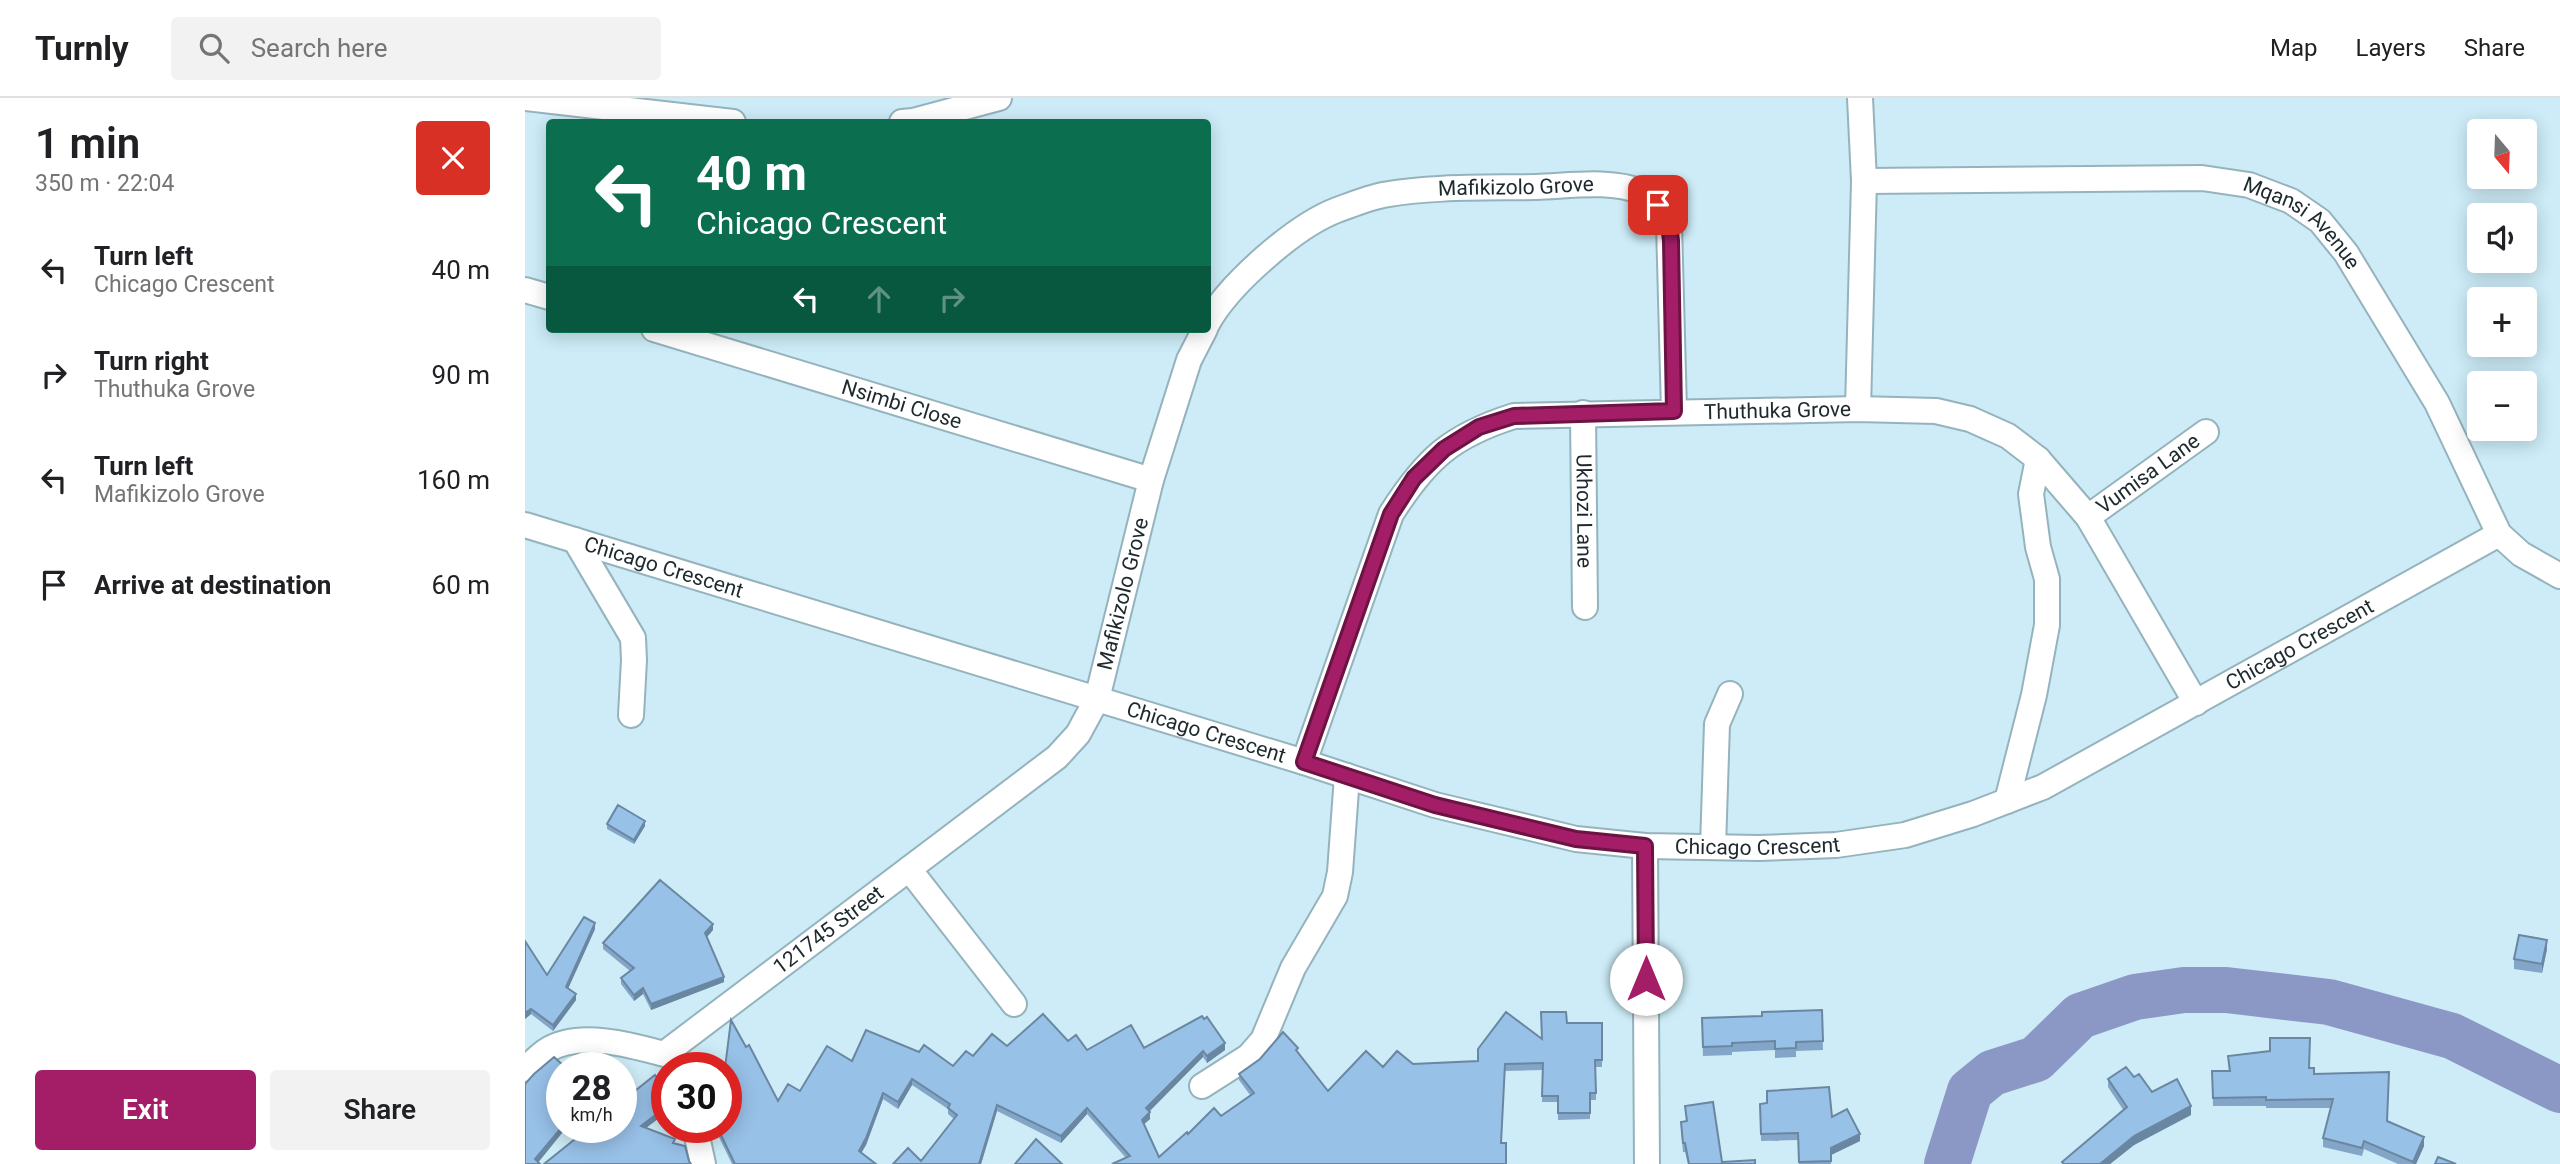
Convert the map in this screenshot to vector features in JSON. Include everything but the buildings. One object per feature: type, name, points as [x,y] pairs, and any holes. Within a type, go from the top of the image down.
[{"type":"street","points":[[525,98],[707,119]]},
{"type":"street","points":[[920,119],[999,98]]},
{"type":"street","points":[[1859,409],[1864,181],[1860,98]]},
{"type":"street","name":"Mqansi Avenue","points":[[1864,181],[2202,178],[2249,185],[2291,201],[2320,221],[2346,253],[2437,403],[2499,534],[2521,554],[2560,576]]},
{"type":"street","name":"Mafikizolo Grove","points":[[1211,317],[1247,274],[1291,237],[1334,211],[1382,195],[1446,189],[1611,186],[1643,193],[1658,205],[1669,224],[1674,411]]},
{"type":"street","points":[[525,290],[546,296]]},
{"type":"street","name":"Nsimbi Close","points":[[667,333],[1151,480]]},
{"type":"street","name":"Mafikizolo Grove","points":[[1097,699],[1151,480],[1189,360],[1203,333]]},
{"type":"street","name":"Thuthuka Grove","points":[[1304,762],[1391,514],[1414,478],[1444,449],[1479,427],[1514,416],[1859,409],[1936,411],[1970,419],[2008,436],[2038,459],[2088,517],[2196,703]]},
{"type":"street","name":"Ukhozi Lane","points":[[1583,413],[1585,607]]},
{"type":"street","name":"Vumisa Lane","points":[[2088,517],[2206,432]]},
{"type":"street","points":[[2007,801],[2034,695],[2047,625],[2047,579],[2038,547],[2031,494],[2038,459]]},
{"type":"street","name":"Chicago Crescent","points":[[525,525],[1304,762],[1435,805],[1576,839],[1645,846],[1713,848],[1836,845],[1905,835],[1973,814],[2043,787],[2499,534]]},
{"type":"street","points":[[575,540],[633,638],[631,715]]},
{"type":"street","points":[[1713,848],[1717,724],[1730,694]]},
{"type":"street","name":"121745 Street","points":[[679,1052],[909,869],[1057,757],[1078,734],[1097,699]]},
{"type":"street","points":[[1202,1086],[1249,1056],[1263,1040],[1293,968],[1335,896],[1340,872],[1347,776]]},
{"type":"street","points":[[1645,846],[1647,1164]]},
{"type":"street","points":[[909,869],[1014,1004]]},
{"type":"street","name":"121745 Street","points":[[528,1063],[548,1050],[577,1041],[604,1041],[633,1046],[651,1054]]},
{"type":"street","points":[[698,1143],[703,1164]]},
{"type":"waterway","points":[[1947,1164],[1970,1091],[1992,1073],[2036,1059],[2080,1016],[2135,997],[2184,990],[2226,990],[2329,1002],[2452,1036],[2560,1090]]},
{"type":"route","points":[[1646,979],[1645,846],[1576,839],[1435,805],[1304,762],[1391,514],[1414,478],[1444,449],[1479,427],[1514,416],[1674,411],[1671,241],[1669,224],[1658,205]]}]
